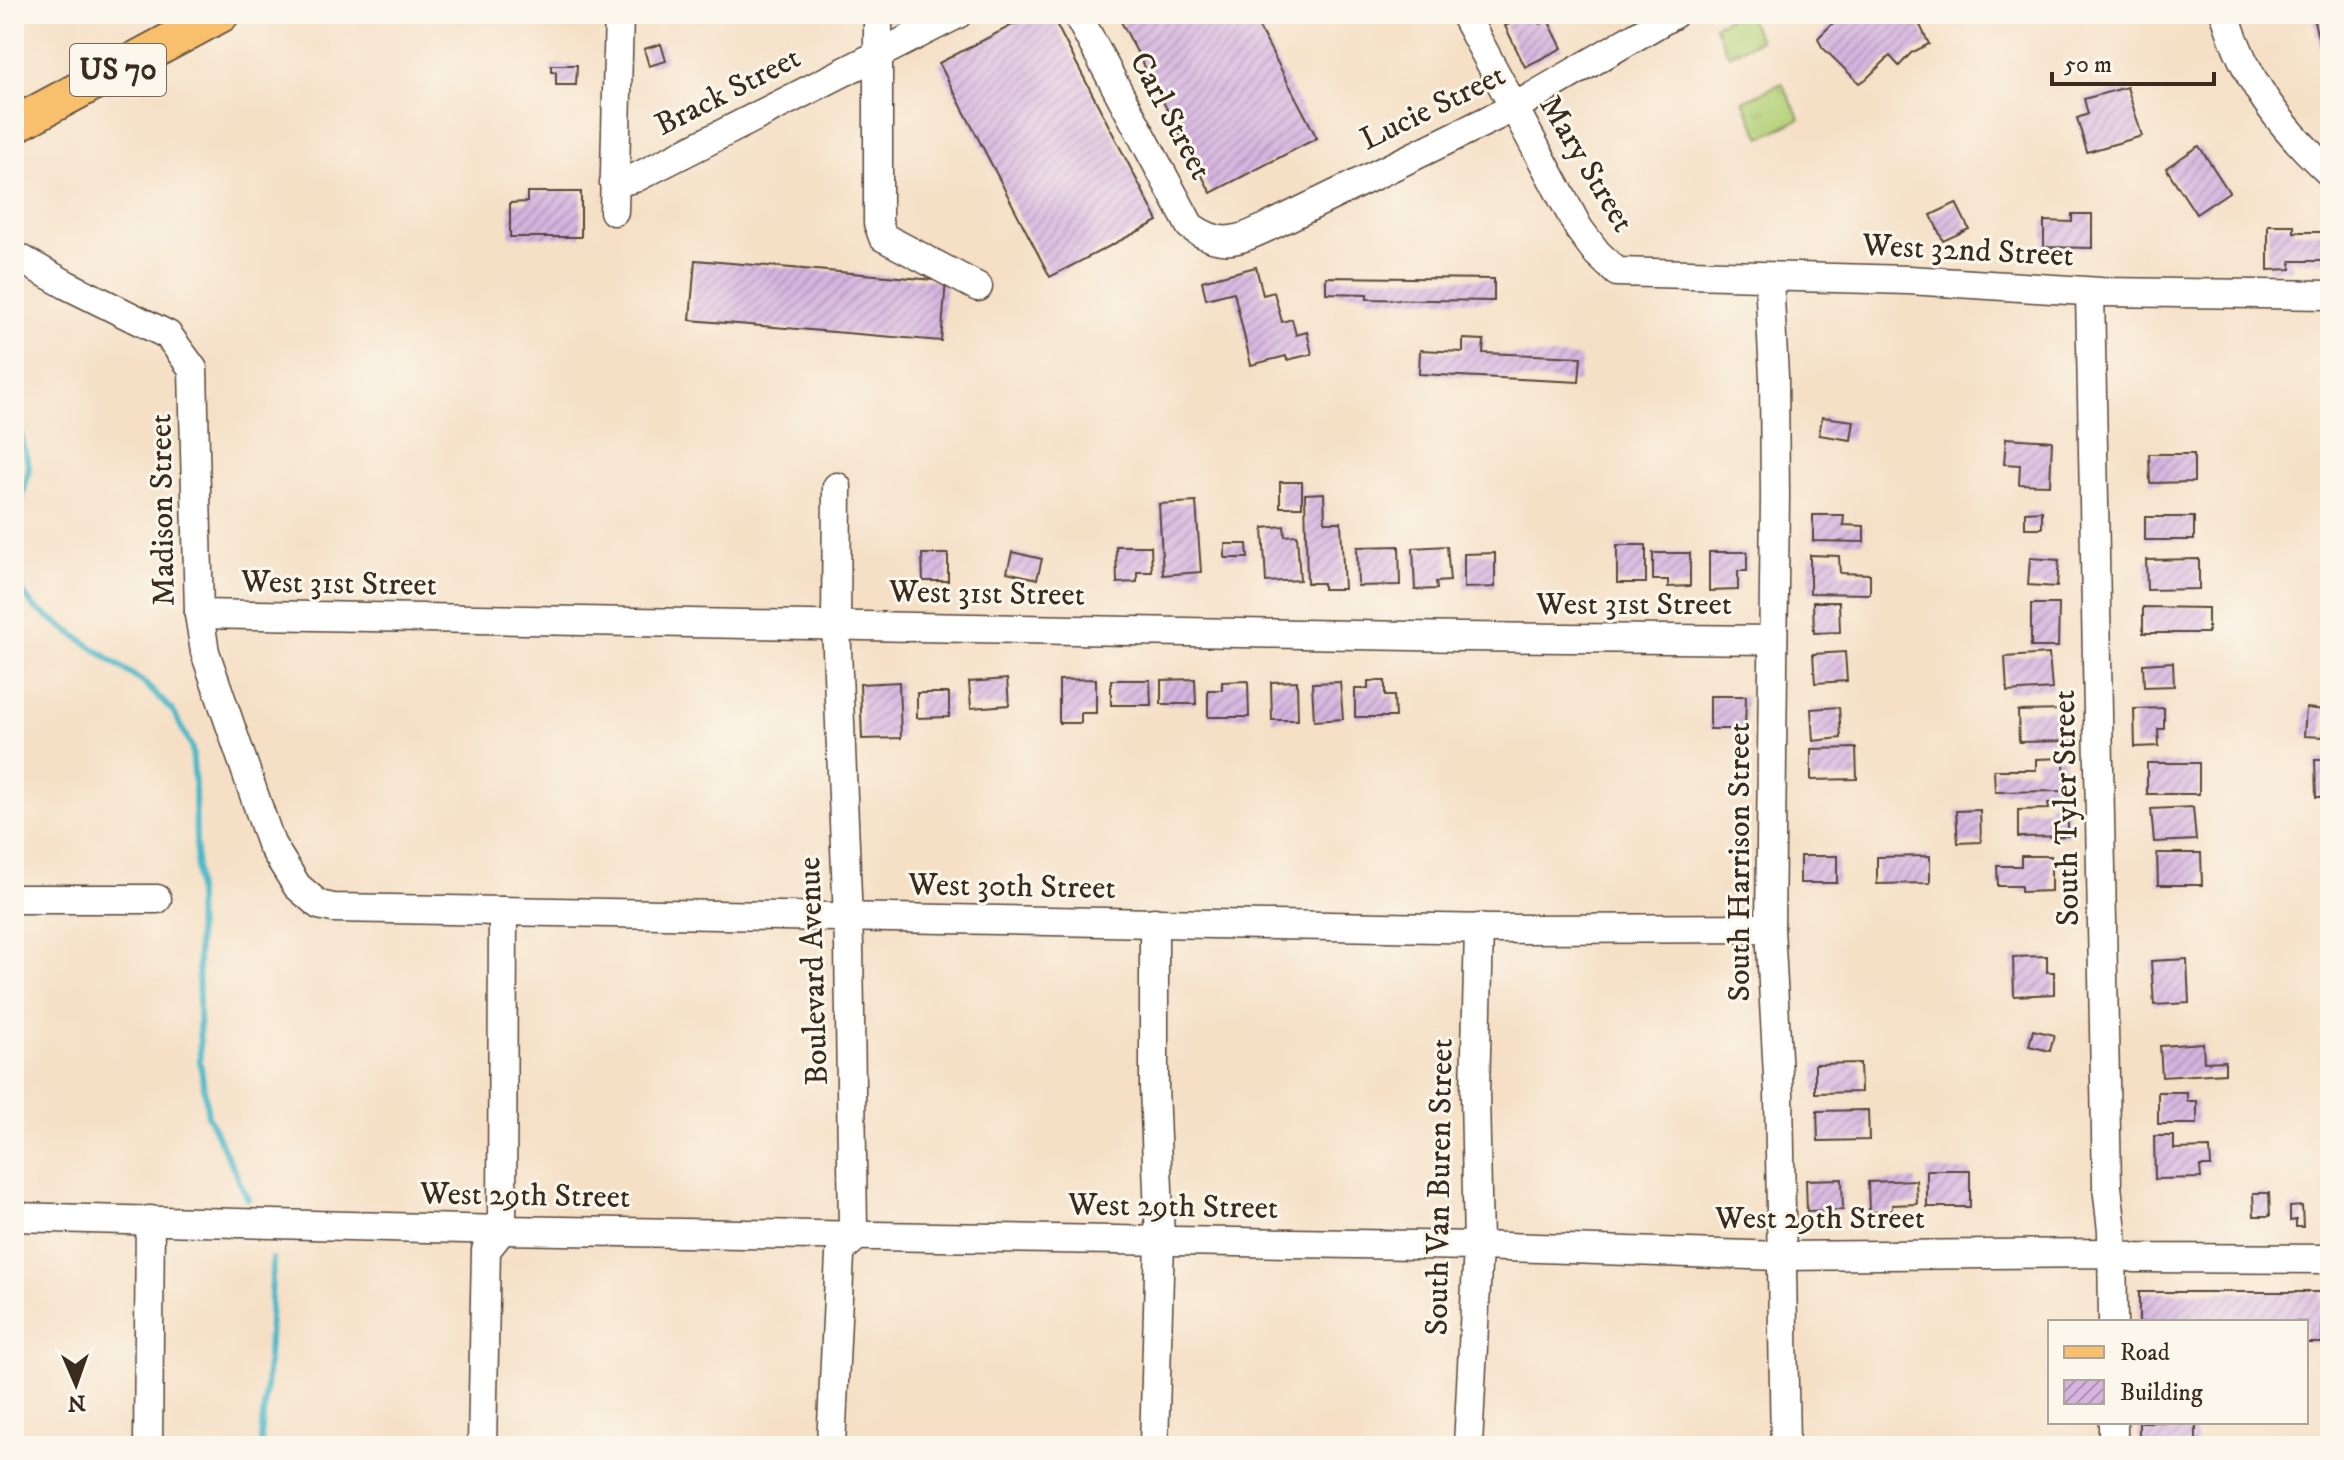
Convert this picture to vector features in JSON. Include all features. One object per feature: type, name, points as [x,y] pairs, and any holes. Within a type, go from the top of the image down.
[{"type":"main road","name":"US 70","points":[[14,125],[221,14]]},
{"type":"street","name":"Brack Street","points":[[619,14],[614,197],[635,178],[958,14]]},
{"type":"street","points":[[878,14],[878,223],[883,237],[978,287]]},
{"type":"street","name":"Carl Street","points":[[1077,14],[1190,226],[1212,240]]},
{"type":"street","name":"Mary Street","points":[[1464,14],[1579,229],[1606,263]]},
{"type":"street","name":"Lucie Street","points":[[1212,240],[1224,242],[1244,238],[1513,108],[1674,14]]},
{"type":"street","points":[[2225,14],[2233,40],[2279,122],[2330,173]]},
{"type":"street","name":"Madison Street","points":[[14,255],[168,335],[174,339],[193,369],[199,614],[205,652],[271,844],[277,853]]},
{"type":"street","name":"West 32nd Street","points":[[1606,263],[1617,272],[1909,280],[2090,292],[2330,295]]},
{"type":"street","name":"South Harrison Street","points":[[1769,278],[1774,407],[1770,928],[1779,1094],[1785,1446]]},
{"type":"street","name":"South Tyler Street","points":[[2090,292],[2107,1186],[2113,1320]]},
{"type":"street","name":"Boulevard Avenue","points":[[837,487],[836,625],[849,945],[853,1229],[857,1236]]},
{"type":"street","name":"West 31st Street","points":[[199,614],[1773,640]]},
{"type":"street","name":"West 30th Street","points":[[277,853],[297,886],[319,905],[333,908],[1479,928],[1770,928]]},
{"type":"street","points":[[14,899],[157,899]]},
{"type":"street","points":[[482,1446],[486,1250],[502,1230],[503,911]]},
{"type":"street","points":[[1154,922],[1154,1087],[1160,1241],[1154,1446]]},
{"type":"street","name":"South Van Buren Street","points":[[1468,1446],[1478,1246],[1475,1093],[1479,928]]},
{"type":"street","name":"West 29th Street","points":[[14,1217],[502,1230],[1478,1246],[1780,1256],[2112,1253],[2135,1258],[2330,1259]]},
{"type":"street","points":[[148,1446],[150,1220]]},
{"type":"street","points":[[831,1446],[840,1255],[843,1248],[857,1236]]},
{"type":"street","points":[[2113,1424],[2113,1446]]},
{"type":"green space","points":[[1736,14],[1747,14],[1760,40],[1729,55],[1714,26]]},
{"type":"green space","points":[[1782,83],[1800,119],[1761,138],[1743,101]]},
{"type":"building","points":[[642,14],[687,14],[687,20],[642,21]]},
{"type":"building","points":[[1034,14],[1051,14],[1158,221],[1050,277],[939,63]]},
{"type":"building","points":[[1117,14],[1252,14],[1317,138],[1211,193]]},
{"type":"building","points":[[1535,14],[1540,24],[1548,20],[1562,48],[1525,67],[1505,26]]},
{"type":"building","points":[[1842,14],[1936,14],[1919,23],[1929,44],[1911,53],[1899,66],[1890,56],[1859,83],[1822,47],[1818,38]]},
{"type":"building","points":[[2312,14],[2330,14],[2330,80],[2329,80]]},
{"type":"building","points":[[661,44],[666,61],[649,66],[644,49]]},
{"type":"building","points":[[551,65],[577,65],[576,85],[556,85],[556,72],[551,72]]},
{"type":"building","points":[[2127,87],[2142,136],[2087,152],[2077,118],[2088,114],[2084,99]]},
{"type":"building","points":[[2199,146],[2229,192],[2196,214],[2166,168]]},
{"type":"building","points":[[527,192],[581,192],[581,237],[510,237],[510,203],[527,202]]},
{"type":"building","points":[[1956,203],[1969,229],[1943,241],[1931,215]]},
{"type":"building","points":[[2072,214],[2092,214],[2092,248],[2044,247],[2044,221],[2072,222]]},
{"type":"building","points":[[2268,225],[2294,225],[2294,232],[2330,232],[2330,261],[2291,261],[2291,269],[2268,270]]},
{"type":"building","points":[[695,260],[946,281],[941,341],[690,320]]},
{"type":"building","points":[[1256,267],[1263,295],[1274,292],[1282,322],[1292,319],[1296,335],[1307,332],[1312,354],[1287,360],[1286,356],[1251,365],[1234,292],[1206,299],[1202,281]]},
{"type":"building","points":[[1326,277],[1494,279],[1494,301],[1367,299],[1367,294],[1326,293]]},
{"type":"building","points":[[1463,339],[1484,340],[1483,353],[1581,357],[1579,382],[1419,374],[1420,350],[1463,352]]},
{"type":"building","points":[[1822,417],[1854,421],[1851,440],[1819,435]]},
{"type":"building","points":[[2006,438],[2052,441],[2050,485],[2019,484],[2020,465],[2004,464]]},
{"type":"building","points":[[2149,454],[2194,454],[2194,482],[2150,483]]},
{"type":"building","points":[[1280,482],[1302,482],[1302,507],[1280,507]]},
{"type":"building","points":[[1324,493],[1325,522],[1341,522],[1344,589],[1323,589],[1323,583],[1307,583],[1305,494]]},
{"type":"building","points":[[1196,502],[1201,572],[1163,575],[1159,504]]},
{"type":"building","points":[[2042,511],[2042,528],[2025,528],[2025,512]]},
{"type":"building","points":[[1813,515],[1844,515],[1843,525],[1864,526],[1864,542],[1813,541]]},
{"type":"building","points":[[2145,517],[2194,517],[2194,540],[2145,540]]},
{"type":"building","points":[[1284,526],[1285,536],[1297,535],[1300,580],[1266,582],[1263,528]]},
{"type":"building","points":[[1225,544],[1247,544],[1248,558],[1225,558]]},
{"type":"building","points":[[1617,545],[1646,545],[1646,583],[1617,583]]},
{"type":"building","points":[[1116,546],[1151,546],[1152,572],[1137,572],[1137,582],[1117,583]]},
{"type":"building","points":[[1399,546],[1400,585],[1358,586],[1357,547]]},
{"type":"building","points":[[1447,546],[1450,581],[1436,582],[1437,589],[1415,590],[1413,548]]},
{"type":"building","points":[[1012,552],[1042,559],[1037,579],[1007,572]]},
{"type":"building","points":[[1709,552],[1747,552],[1747,571],[1738,571],[1738,590],[1709,591]]},
{"type":"building","points":[[1495,553],[1495,587],[1464,588],[1464,554]]},
{"type":"building","points":[[1653,553],[1690,553],[1690,586],[1668,587],[1668,580],[1653,580]]},
{"type":"building","points":[[922,554],[948,554],[948,581],[923,581]]},
{"type":"building","points":[[1810,555],[1839,556],[1840,573],[1870,574],[1870,594],[1810,593]]},
{"type":"building","points":[[2030,558],[2059,560],[2057,587],[2028,585]]},
{"type":"building","points":[[2199,559],[2199,589],[2147,590],[2146,560]]},
{"type":"building","points":[[1813,602],[1839,602],[1840,632],[1814,633]]},
{"type":"building","points":[[2031,604],[2059,604],[2058,647],[2031,647]]},
{"type":"building","points":[[2143,607],[2208,608],[2208,633],[2143,633]]},
{"type":"building","points":[[1845,652],[1847,681],[1815,683],[1813,654]]},
{"type":"building","points":[[2049,654],[2052,689],[2007,692],[2005,657]]},
{"type":"building","points":[[2173,662],[2174,686],[2144,687],[2143,664]]},
{"type":"building","points":[[1007,679],[1009,705],[971,708],[969,682]]},
{"type":"building","points":[[1096,679],[1096,713],[1081,713],[1081,723],[1059,723],[1059,680]]},
{"type":"building","points":[[1195,679],[1196,704],[1161,704],[1161,680]]},
{"type":"building","points":[[1111,680],[1150,680],[1151,705],[1111,705]]},
{"type":"building","points":[[1248,681],[1249,717],[1208,717],[1208,690],[1222,690],[1222,682]]},
{"type":"building","points":[[1297,681],[1298,720],[1272,720],[1271,682]]},
{"type":"building","points":[[1368,681],[1385,681],[1385,696],[1394,696],[1395,717],[1355,717],[1355,689],[1368,689]]},
{"type":"building","points":[[899,682],[901,738],[862,739],[860,684]]},
{"type":"building","points":[[1340,682],[1343,719],[1314,721],[1312,683]]},
{"type":"building","points":[[917,693],[949,693],[949,717],[917,718]]},
{"type":"building","points":[[1710,696],[1746,696],[1745,729],[1710,729]]},
{"type":"building","points":[[1839,707],[1841,738],[1813,741],[1811,709]]},
{"type":"building","points":[[2164,708],[2164,729],[2158,729],[2159,746],[2135,747],[2134,709]]},
{"type":"building","points":[[2306,708],[2324,710],[2323,737],[2304,736]]},
{"type":"building","points":[[2063,710],[2064,741],[2019,742],[2018,711]]},
{"type":"building","points":[[1856,748],[1857,779],[1811,780],[1811,749]]},
{"type":"building","points":[[2064,758],[2065,791],[1995,792],[1994,770],[2036,770],[2036,759]]},
{"type":"building","points":[[2315,760],[2330,760],[2330,797],[2316,797]]},
{"type":"building","points":[[2147,763],[2199,763],[2199,794],[2147,794]]},
{"type":"building","points":[[2068,802],[2068,836],[2018,837],[2018,810],[2049,809],[2048,803]]},
{"type":"building","points":[[2193,807],[2196,840],[2154,842],[2151,809]]},
{"type":"building","points":[[1980,810],[1981,842],[1958,843],[1956,811]]},
{"type":"building","points":[[2157,853],[2201,853],[2202,885],[2158,885]]},
{"type":"building","points":[[1800,856],[1837,856],[1837,883],[1800,883]]},
{"type":"building","points":[[1930,856],[1930,883],[1877,884],[1877,857]]},
{"type":"building","points":[[2021,856],[2051,856],[2051,891],[2021,892],[2021,886],[1998,886],[1997,866],[2021,866]]},
{"type":"building","points":[[2047,956],[2047,972],[2054,972],[2054,994],[2014,996],[2013,957]]},
{"type":"building","points":[[2187,959],[2189,1003],[2154,1005],[2151,961]]},
{"type":"building","points":[[2033,1030],[2054,1035],[2050,1051],[2029,1046]]},
{"type":"building","points":[[2203,1043],[2204,1062],[2225,1061],[2225,1073],[2162,1077],[2160,1046]]},
{"type":"building","points":[[1860,1063],[1861,1092],[1815,1093],[1815,1064]]},
{"type":"building","points":[[2158,1092],[2187,1092],[2187,1101],[2197,1101],[2197,1124],[2158,1124]]},
{"type":"building","points":[[1868,1110],[1869,1140],[1818,1141],[1817,1111]]},
{"type":"building","points":[[2154,1136],[2174,1136],[2174,1149],[2210,1148],[2211,1166],[2200,1166],[2201,1178],[2155,1179]]},
{"type":"building","points":[[1927,1170],[1970,1170],[1970,1207],[1927,1207]]},
{"type":"building","points":[[1842,1179],[1843,1210],[1807,1211],[1806,1180]]},
{"type":"building","points":[[1916,1180],[1917,1204],[1892,1205],[1892,1211],[1869,1212],[1868,1182]]},
{"type":"building","points":[[2253,1193],[2269,1193],[2270,1216],[2254,1216]]},
{"type":"building","points":[[2302,1206],[2303,1227],[2296,1227],[2296,1220],[2290,1221],[2290,1207]]},
{"type":"building","points":[[2139,1292],[2322,1292],[2322,1343],[2308,1343],[2308,1320],[2139,1320]]},
{"type":"building","points":[[2139,1424],[2196,1424],[2196,1446],[2139,1446]]},
{"type":"waterway","points":[[14,416],[29,468],[14,536]]},
{"type":"waterway","points":[[14,580],[34,607],[144,683],[173,711],[192,748],[200,1061],[208,1116],[248,1199]]},
{"type":"waterway","points":[[262,1446],[273,1259]]}]
